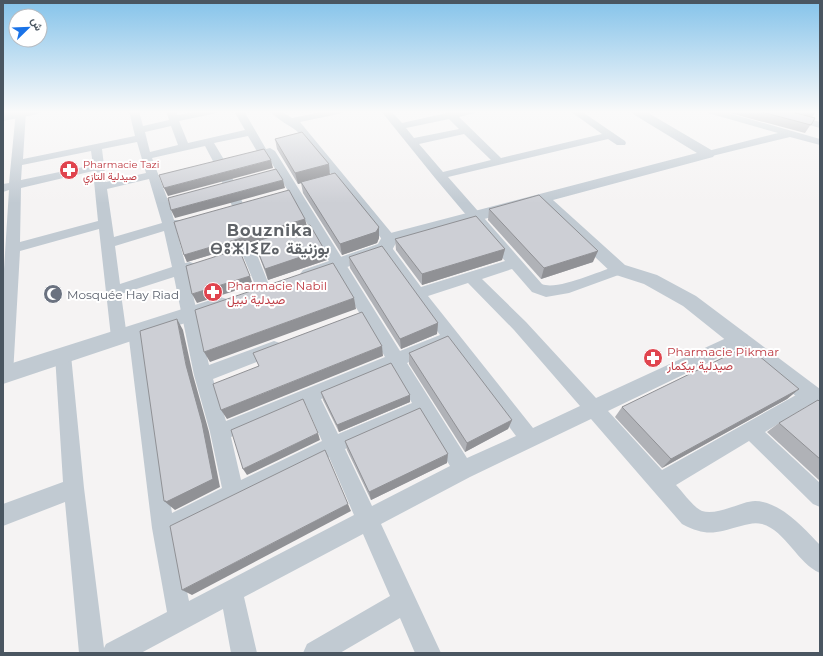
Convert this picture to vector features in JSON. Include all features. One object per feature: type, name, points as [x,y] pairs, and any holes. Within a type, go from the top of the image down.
[{"type":"street","points":[[16,142],[14,149],[16,163],[9,187],[8,230],[13,248],[6,288],[3,375],[339,264],[387,243],[474,216],[758,142]]},
{"type":"street","points":[[16,163],[96,147],[114,142]]},
{"type":"street","points":[[142,142],[146,156],[157,177],[180,270],[203,375],[220,432],[234,494]]},
{"type":"street","points":[[182,142],[184,147]]},
{"type":"street","points":[[146,156],[208,142],[225,186],[238,206]]},
{"type":"street","points":[[261,142],[270,149],[282,171],[288,192],[316,229],[339,264],[360,316],[396,361],[463,470]]},
{"type":"street","points":[[311,142],[387,243],[418,294],[529,438]]},
{"type":"street","points":[[412,142],[439,176],[537,288],[546,292],[564,289],[619,270],[635,273],[667,286],[699,307],[816,398],[750,430],[659,483]]},
{"type":"street","points":[[478,142],[498,161]]},
{"type":"street","points":[[439,176],[582,142]]},
{"type":"street","points":[[688,142],[708,154]]},
{"type":"street","points":[[96,147],[113,291],[127,334],[180,619]]},
{"type":"street","points":[[248,156],[270,149]]},
{"type":"street","points":[[216,164],[234,160]]},
{"type":"street","points":[[9,187],[98,167]]},
{"type":"street","points":[[267,175],[282,171]]},
{"type":"street","points":[[100,187],[157,177]]},
{"type":"street","points":[[324,182],[339,178]]},
{"type":"street","points":[[225,186],[244,181]]},
{"type":"street","points":[[288,192],[310,186]]},
{"type":"street","points":[[542,198],[619,270]]},
{"type":"street","points":[[163,203],[177,199]]},
{"type":"street","points":[[224,210],[252,202]]},
{"type":"street","points":[[108,243],[189,220]]},
{"type":"street","points":[[13,248],[105,223]]},
{"type":"street","points":[[301,234],[316,229]]},
{"type":"street","points":[[113,291],[286,238]]},
{"type":"street","points":[[248,250],[264,289]]},
{"type":"street","points":[[418,294],[514,263]]},
{"type":"street","points":[[471,277],[520,326],[690,516],[701,522],[717,522],[755,512],[761,512],[771,516],[794,535],[820,562]]},
{"type":"street","points":[[220,432],[452,337]]},
{"type":"street","points":[[115,653],[463,470],[741,339]]},
{"type":"street","points":[[203,375],[285,344]]},
{"type":"street","points":[[63,355],[74,488],[92,653]]},
{"type":"street","points":[[311,396],[428,653]]},
{"type":"street","points":[[163,528],[334,445],[424,406]]},
{"type":"street","points":[[750,430],[820,496]]},
{"type":"street","points":[[3,515],[74,488]]},
{"type":"street","points":[[231,591],[244,653]]},
{"type":"street","points":[[316,653],[405,601]]},
{"type":"building","points":[[277,142],[310,142],[329,164],[295,173]]},
{"type":"building","points":[[264,149],[271,160],[164,188],[159,175]]},
{"type":"building","points":[[276,169],[283,180],[171,210],[168,198]]},
{"type":"building","points":[[335,173],[379,227],[376,232],[340,244],[301,182]]},
{"type":"building","points":[[289,190],[305,219],[184,255],[174,222]]},
{"type":"building","points":[[539,195],[598,251],[544,268],[489,209]]},
{"type":"building","points":[[476,216],[505,249],[422,274],[395,239]]},
{"type":"building","points":[[310,225],[324,249],[265,269],[254,242]]},
{"type":"building","points":[[382,246],[438,323],[400,339],[349,257]]},
{"type":"building","points":[[239,249],[250,276],[192,294],[186,266]]},
{"type":"building","points":[[333,263],[354,298],[204,352],[195,310]]},
{"type":"building","points":[[362,312],[382,346],[221,410],[213,384],[259,366],[253,353]]},
{"type":"building","points":[[177,319],[186,365],[202,423],[213,479],[166,502],[164,501],[140,331]]},
{"type":"building","points":[[448,336],[512,420],[467,443],[409,353]]},
{"type":"building","points":[[747,346],[799,389],[671,459],[622,407]]},
{"type":"building","points":[[391,363],[410,395],[337,425],[321,392]]},
{"type":"building","points":[[303,399],[318,433],[243,469],[231,430]]},
{"type":"building","points":[[818,400],[820,402],[820,459],[779,423]]},
{"type":"building","points":[[420,408],[448,454],[369,492],[345,441]]},
{"type":"building","points":[[325,450],[348,504],[182,590],[170,526]]},
{"type":"place","name":"Pharmacie Tazi صيدلية التازي","points":[[69,170]]},
{"type":"place","name":"Pharmacie Nabil صيدلية نبيل","points":[[213,292]]},
{"type":"place","name":"Mosquée Hay Riad","points":[[53,294]]},
{"type":"place","name":"Pharmacie Pikmar صيدلية بيكمار","points":[[653,358]]},
{"type":"district","name":"Bouznika ⴱⵓⵣⵏⵉⵇⴰ بوزنيقة","points":[[270,239]]}]
